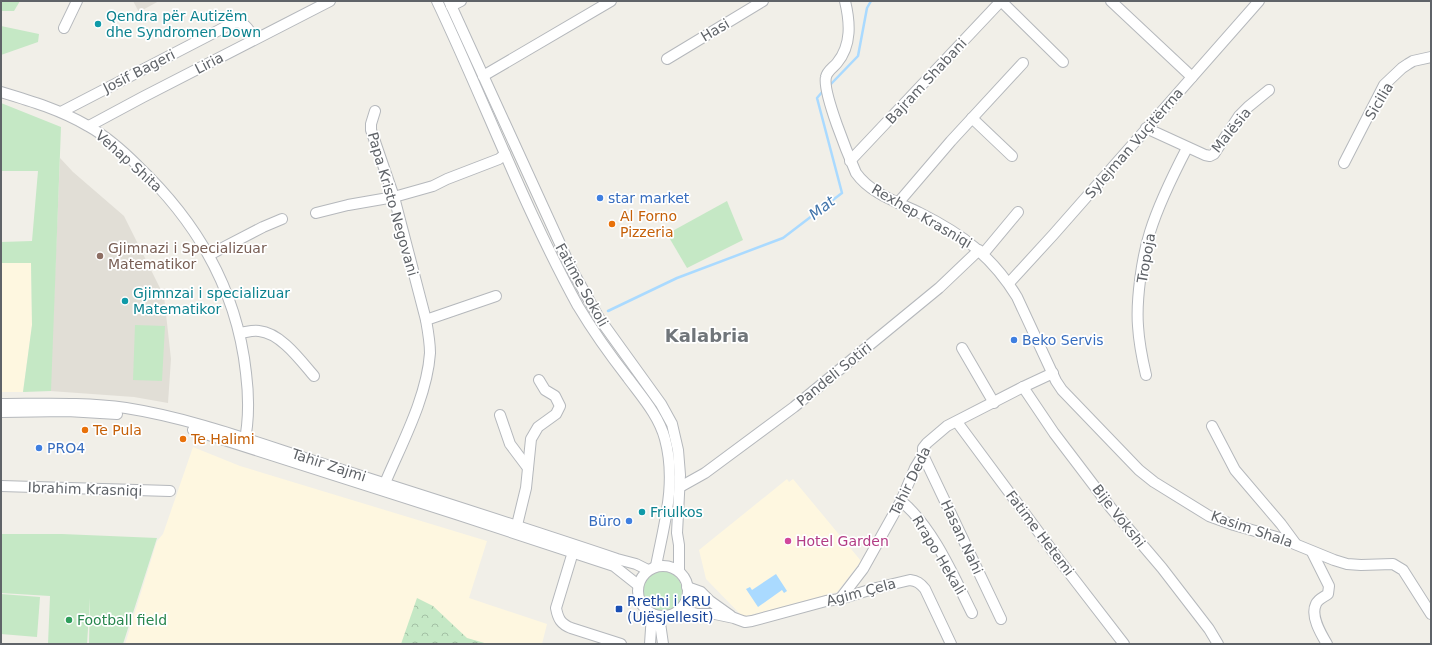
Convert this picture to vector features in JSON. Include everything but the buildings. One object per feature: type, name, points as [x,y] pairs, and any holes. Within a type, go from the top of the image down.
[{"type":"street","points":[[64,28],[77,1]]},
{"type":"street","name":"Liria","points":[[89,126],[143,96],[330,1]]},
{"type":"street","name":"Fatime Sokoli","points":[[437,1],[505,154],[562,275],[579,307],[599,338],[652,410],[662,428],[668,454],[669,488],[667,517],[652,568]]},
{"type":"street","points":[[450,4],[461,1]]},
{"type":"street","points":[[483,76],[611,1]]},
{"type":"street","name":"Hasi","points":[[667,59],[763,1]]},
{"type":"street","name":"Rexhep Krasniqi","points":[[845,1],[849,40],[843,55],[826,74],[827,88],[835,119],[850,161],[856,173],[864,183],[898,203],[957,233],[981,252],[1009,284],[1023,309],[1053,373]]},
{"type":"street","name":"Bajram Shabani","points":[[850,161],[1001,1],[1063,62]]},
{"type":"street","points":[[1111,1],[1192,77]]},
{"type":"street","name":"Sylejman Vuçitërrna","points":[[1009,284],[1259,1]]},
{"type":"street","name":"Fatime Sokoli","points":[[450,4],[546,217],[578,281],[608,332],[672,424],[677,443],[680,487],[678,571]]},
{"type":"street","name":"Josif Bageri","points":[[61,112],[236,22],[244,25],[254,39]]},
{"type":"street","name":"Sicilia","points":[[1344,163],[1384,86],[1408,64],[1431,57]]},
{"type":"street","points":[[898,203],[972,118],[1023,63]]},
{"type":"street","name":"Malësia","points":[[1146,128],[1187,148],[1210,156],[1214,154],[1239,116],[1270,90]]},
{"type":"street","name":"Vehap Shita","points":[[1,92],[61,112],[89,126],[149,176],[184,216],[209,255],[228,295],[240,333],[244,353],[248,401],[248,424],[244,442]]},
{"type":"street","name":"Papa Kristo Negovani","points":[[375,111],[371,124],[371,130],[394,197],[426,320],[430,352],[418,405],[385,483]]},
{"type":"street","points":[[972,118],[1012,156]]},
{"type":"street","name":"Tropoja","points":[[1146,375],[1140,347],[1138,324],[1138,305],[1144,254],[1149,233],[1157,211],[1187,148]]},
{"type":"street","points":[[316,214],[348,205],[394,197],[433,186],[499,159],[505,154]]},
{"type":"street","name":"Rexhep Krasniqi","points":[[981,252],[1018,212]]},
{"type":"street","points":[[209,255],[250,233],[282,219]]},
{"type":"street","name":"Pandeli Sotiri","points":[[680,487],[705,473],[794,407],[981,252]]},
{"type":"street","points":[[426,320],[496,296]]},
{"type":"street","points":[[240,333],[260,331],[272,335],[297,356],[314,376]]},
{"type":"street","points":[[962,348],[994,403]]},
{"type":"street","name":"Tahir Deda","points":[[840,599],[863,569],[902,501],[915,468],[923,455],[923,448],[927,443],[947,426],[1053,373]]},
{"type":"street","name":"Kasim Shala","points":[[1053,373],[1062,390],[1095,423],[1132,464],[1154,482],[1209,516],[1220,521],[1296,543],[1312,552],[1347,564],[1361,565],[1386,563],[1399,567],[1403,570],[1431,614]]},
{"type":"street","points":[[517,525],[523,504],[529,449],[534,432],[538,427],[556,414],[560,406],[555,396],[545,390],[538,380]]},
{"type":"street","name":"Bije Vokshi","points":[[1023,387],[1054,433],[1115,513],[1166,574],[1214,636],[1218,644]]},
{"type":"street","name":"Tahir Zajmi","points":[[1,404],[68,404],[124,408],[165,415],[614,566],[638,585]]},
{"type":"street","name":"Tahir Zajmi","points":[[1,412],[86,412],[136,416],[174,425],[244,442],[385,483],[617,559],[652,568]]},
{"type":"street","points":[[500,415],[510,444],[528,468]]},
{"type":"street","name":"Fatime Hetemi","points":[[956,422],[1124,644]]},
{"type":"street","points":[[1212,426],[1235,470],[1296,543]]},
{"type":"street","name":"Hasan Nahi","points":[[923,455],[1001,619]]},
{"type":"street","name":"Ibrahim Krasniqi","points":[[1,486],[170,491]]},
{"type":"street","name":"Rrapo Hekali","points":[[902,501],[920,520],[934,542],[972,613]]},
{"type":"street","points":[[573,552],[556,608],[557,616],[565,626],[621,644]]},
{"type":"street","points":[[1312,552],[1330,591],[1318,601],[1314,610],[1319,629],[1327,644]]},
{"type":"street","points":[[669,566],[678,571],[685,579],[688,587],[687,597],[680,609],[671,615],[655,615],[644,608],[640,603],[638,585],[652,568],[669,566]]},
{"type":"street","name":"Agim Çela","points":[[680,609],[697,614],[715,614],[745,622],[826,601],[840,599],[904,581],[916,581],[924,589],[951,644]]},
{"type":"street","name":"Agim Çela","points":[[688,587],[701,592],[710,601],[734,618]]},
{"type":"street","points":[[650,644],[655,615]]},
{"type":"street","points":[[655,615],[664,644]]},
{"type":"shaded area","points":[[133,1],[159,1],[139,12]]},
{"type":"shaded area","name":"Gjimnazi i Specializuar Matematikor","points":[[60,158],[73,172],[124,216],[164,296],[171,359],[168,403],[134,397],[50,391]]},
{"type":"shaded area","points":[[1,263],[31,263],[32,325],[23,392],[1,392]]},
{"type":"shaded area","points":[[193,447],[240,466],[487,541],[469,598],[547,624],[542,644],[125,644],[157,541],[163,534]]},
{"type":"shaded area","points":[[787,479],[789,482],[793,479],[861,561],[837,592],[743,617],[706,579],[699,550]]},
{"type":"green space","points":[[1,1],[20,1],[14,11],[1,11]]},
{"type":"green space","points":[[1,26],[39,34],[38,42],[1,55]]},
{"type":"green space","points":[[1,103],[61,127],[51,391],[23,392],[32,325],[31,263],[1,263],[1,242],[32,241],[38,171],[1,171]]},
{"type":"green space","points":[[727,201],[743,240],[687,268],[667,234]]},
{"type":"green space","points":[[135,325],[165,326],[162,381],[133,380]]},
{"type":"green space","points":[[1,534],[62,534],[157,538],[123,644],[89,644],[90,598],[87,644],[48,644],[50,596],[1,593]]},
{"type":"green space","points":[[662,571],[670,573],[676,577],[680,583],[682,591],[680,599],[676,605],[670,609],[662,611],[654,609],[648,605],[644,599],[642,591],[644,583],[648,577],[654,573]]},
{"type":"green space","points":[[1,594],[40,597],[37,637],[1,634]]},
{"type":"green space","points":[[417,598],[433,606],[467,638],[488,644],[401,644]]},
{"type":"water","points":[[776,574],[787,591],[784,593],[782,590],[758,607],[746,589],[750,587],[752,590]]},
{"type":"waterway","name":"Mat","points":[[830,85],[858,56],[867,8],[871,1]]},
{"type":"waterway","name":"Mat","points":[[608,311],[677,278],[783,238],[842,193],[817,98],[823,91]]},
{"type":"place","name":"Qendra për Autizëm dhe Syndromen Down","points":[[98,24]]},
{"type":"place","name":"star market","points":[[600,198]]},
{"type":"place","name":"Al Forno Pizzeria","points":[[612,224]]},
{"type":"place","name":"Gjimnazi i Specializuar Matematikor","points":[[100,256]]},
{"type":"place","name":"Gjimnzai i specializuar Matematikor","points":[[125,301]]},
{"type":"place","name":"Beko Servis","points":[[1014,340]]},
{"type":"place","name":"Te Pula","points":[[85,430]]},
{"type":"place","name":"Te Halimi","points":[[183,439]]},
{"type":"place","name":"PRO4","points":[[39,448]]},
{"type":"place","name":"Friulkos","points":[[642,512]]},
{"type":"place","name":"Büro","points":[[629,521]]},
{"type":"place","name":"Hotel Garden","points":[[788,541]]},
{"type":"place","name":"Rrethi i KRU (Ujësjellesit)","points":[[619,609]]},
{"type":"place","name":"Football field","points":[[69,620]]},
{"type":"district","name":"Kalabria","points":[[707,336]]}]
